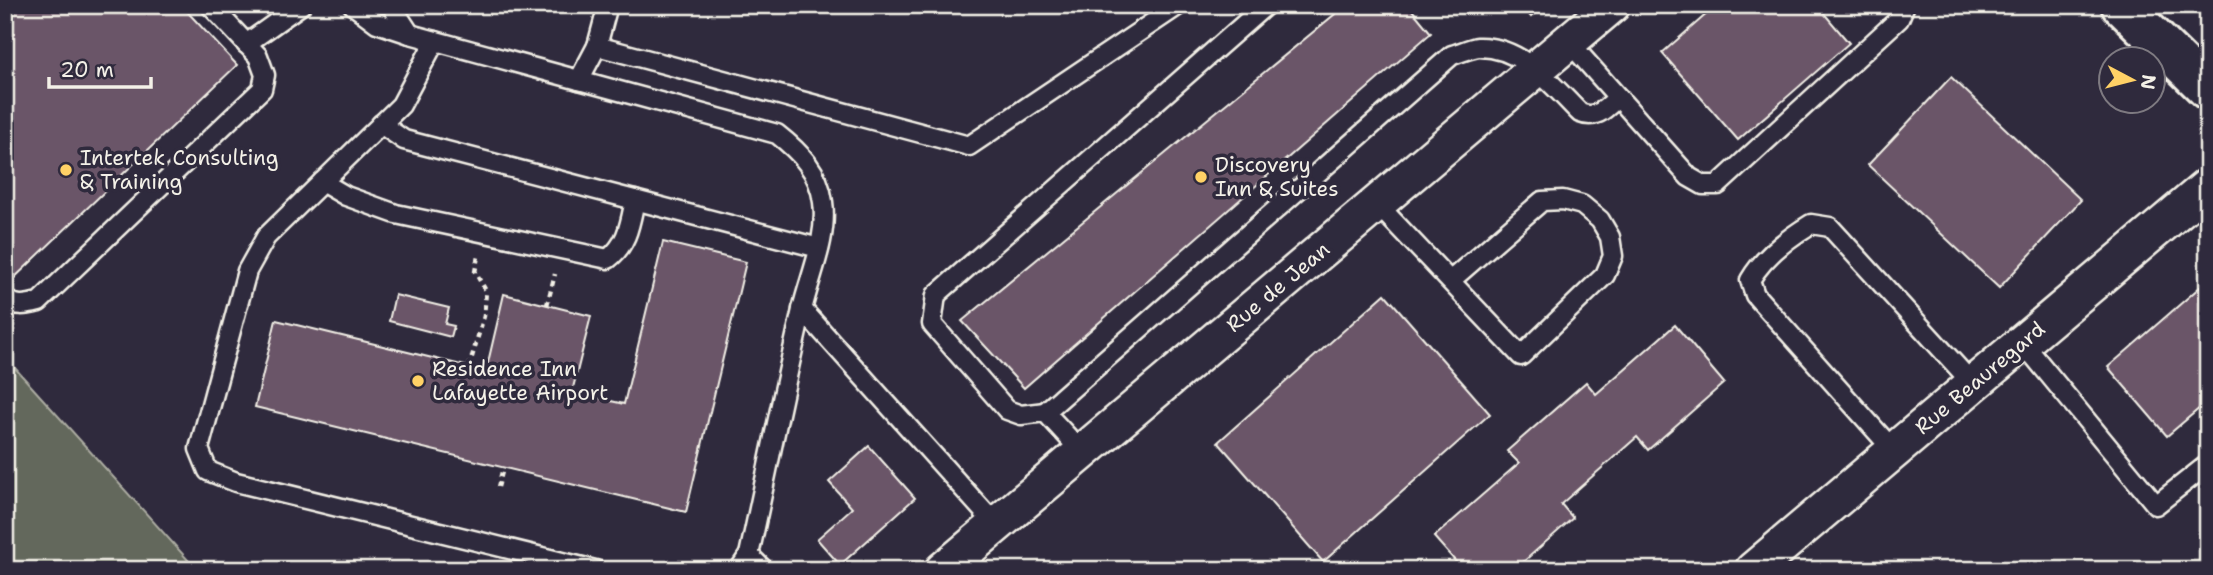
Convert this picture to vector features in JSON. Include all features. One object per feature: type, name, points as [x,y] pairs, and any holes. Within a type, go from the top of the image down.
[{"type":"main road","points":[[2121,5],[2208,90]]},
{"type":"street","name":"Rue de Jean","points":[[943,570],[1612,5]]},
{"type":"street","name":"Rue Beauregard","points":[[1752,570],[2208,186]]},
{"type":"lane","points":[[5,298],[9,303],[25,306],[39,302],[262,89],[265,75],[258,56],[210,5]]},
{"type":"lane","points":[[246,44],[301,5]]},
{"type":"lane","points":[[353,5],[377,23],[410,34],[777,134],[795,148],[815,172],[823,201],[824,229],[803,309],[749,555],[739,570]]},
{"type":"lane","points":[[391,5],[410,34]]},
{"type":"lane","points":[[579,80],[597,46],[608,5]]},
{"type":"lane","points":[[597,46],[969,146],[1180,5]]},
{"type":"lane","points":[[1266,5],[936,295],[932,324],[1007,410],[1021,415],[1045,412],[1452,55],[1476,47],[1504,52],[1537,69],[1580,113],[1589,117],[1599,114],[1618,97]]},
{"type":"lane","points":[[1569,42],[1689,177],[1703,186],[1718,185],[1899,19],[1905,5]]},
{"type":"lane","points":[[435,41],[401,105],[266,237],[247,271],[199,449],[208,471],[236,482],[595,570]]},
{"type":"lane","points":[[381,124],[404,140],[819,248]]},
{"type":"lane","points":[[322,182],[345,196],[396,214],[608,259],[618,252],[628,235],[635,200]]},
{"type":"lane","points":[[1377,204],[1521,356],[1605,275],[1613,256],[1610,237],[1600,220],[1582,205],[1563,200],[1542,201],[1450,281]]},
{"type":"lane","points":[[1894,451],[1755,295],[1750,280],[1758,266],[1791,236],[1811,224],[1830,228],[1973,384]]},
{"type":"lane","points":[[803,309],[996,525]]},
{"type":"lane","points":[[2024,342],[2156,505],[2208,464]]},
{"type":"lane","points":[[1045,412],[1082,452]]},
{"type":"lane","points":[[749,555],[764,570]]},
{"type":"path","points":[[469,367],[484,316],[486,291],[475,272],[478,255]]},
{"type":"path","points":[[547,305],[555,274]]},
{"type":"path","points":[[498,488],[503,468]]},
{"type":"green space","points":[[5,357],[197,570],[5,570]]},
{"type":"building","name":"Intertek Consulting & Training","points":[[5,5],[181,5],[237,65],[11,281],[5,275]]},
{"type":"building","name":"Discovery Inn & Suites","points":[[1346,5],[1408,5],[1431,33],[1024,388],[962,321]]},
{"type":"building","points":[[1521,5],[1544,5],[1531,17]]},
{"type":"building","points":[[1717,5],[1817,5],[1849,43],[1738,140],[1662,53]]},
{"type":"building","points":[[1951,77],[2081,200],[1999,288],[1868,165]]},
{"type":"building","name":"Residence Inn Lafayette Airport","points":[[663,242],[746,262],[686,512],[255,407],[276,320],[486,371],[504,294],[591,316],[572,392],[624,404]]},
{"type":"building","points":[[2208,280],[2208,401],[2167,436],[2108,367]]},
{"type":"building","points":[[1385,294],[1490,414],[1323,562],[1218,442]]},
{"type":"building","points":[[395,295],[449,308],[445,324],[454,326],[451,337],[389,321]]},
{"type":"building","points":[[1675,325],[1724,383],[1648,450],[1637,437],[1561,504],[1573,518],[1514,570],[1463,570],[1434,537],[1519,463],[1507,451],[1586,382],[1596,394]]},
{"type":"building","points":[[869,446],[915,498],[840,565],[817,539],[852,508],[829,482]]},
{"type":"place","name":"Intertek Consulting & Training","points":[[66,170]]},
{"type":"place","name":"Discovery Inn & Suites","points":[[1201,177]]},
{"type":"place","name":"Residence Inn Lafayette Airport","points":[[418,381]]}]
